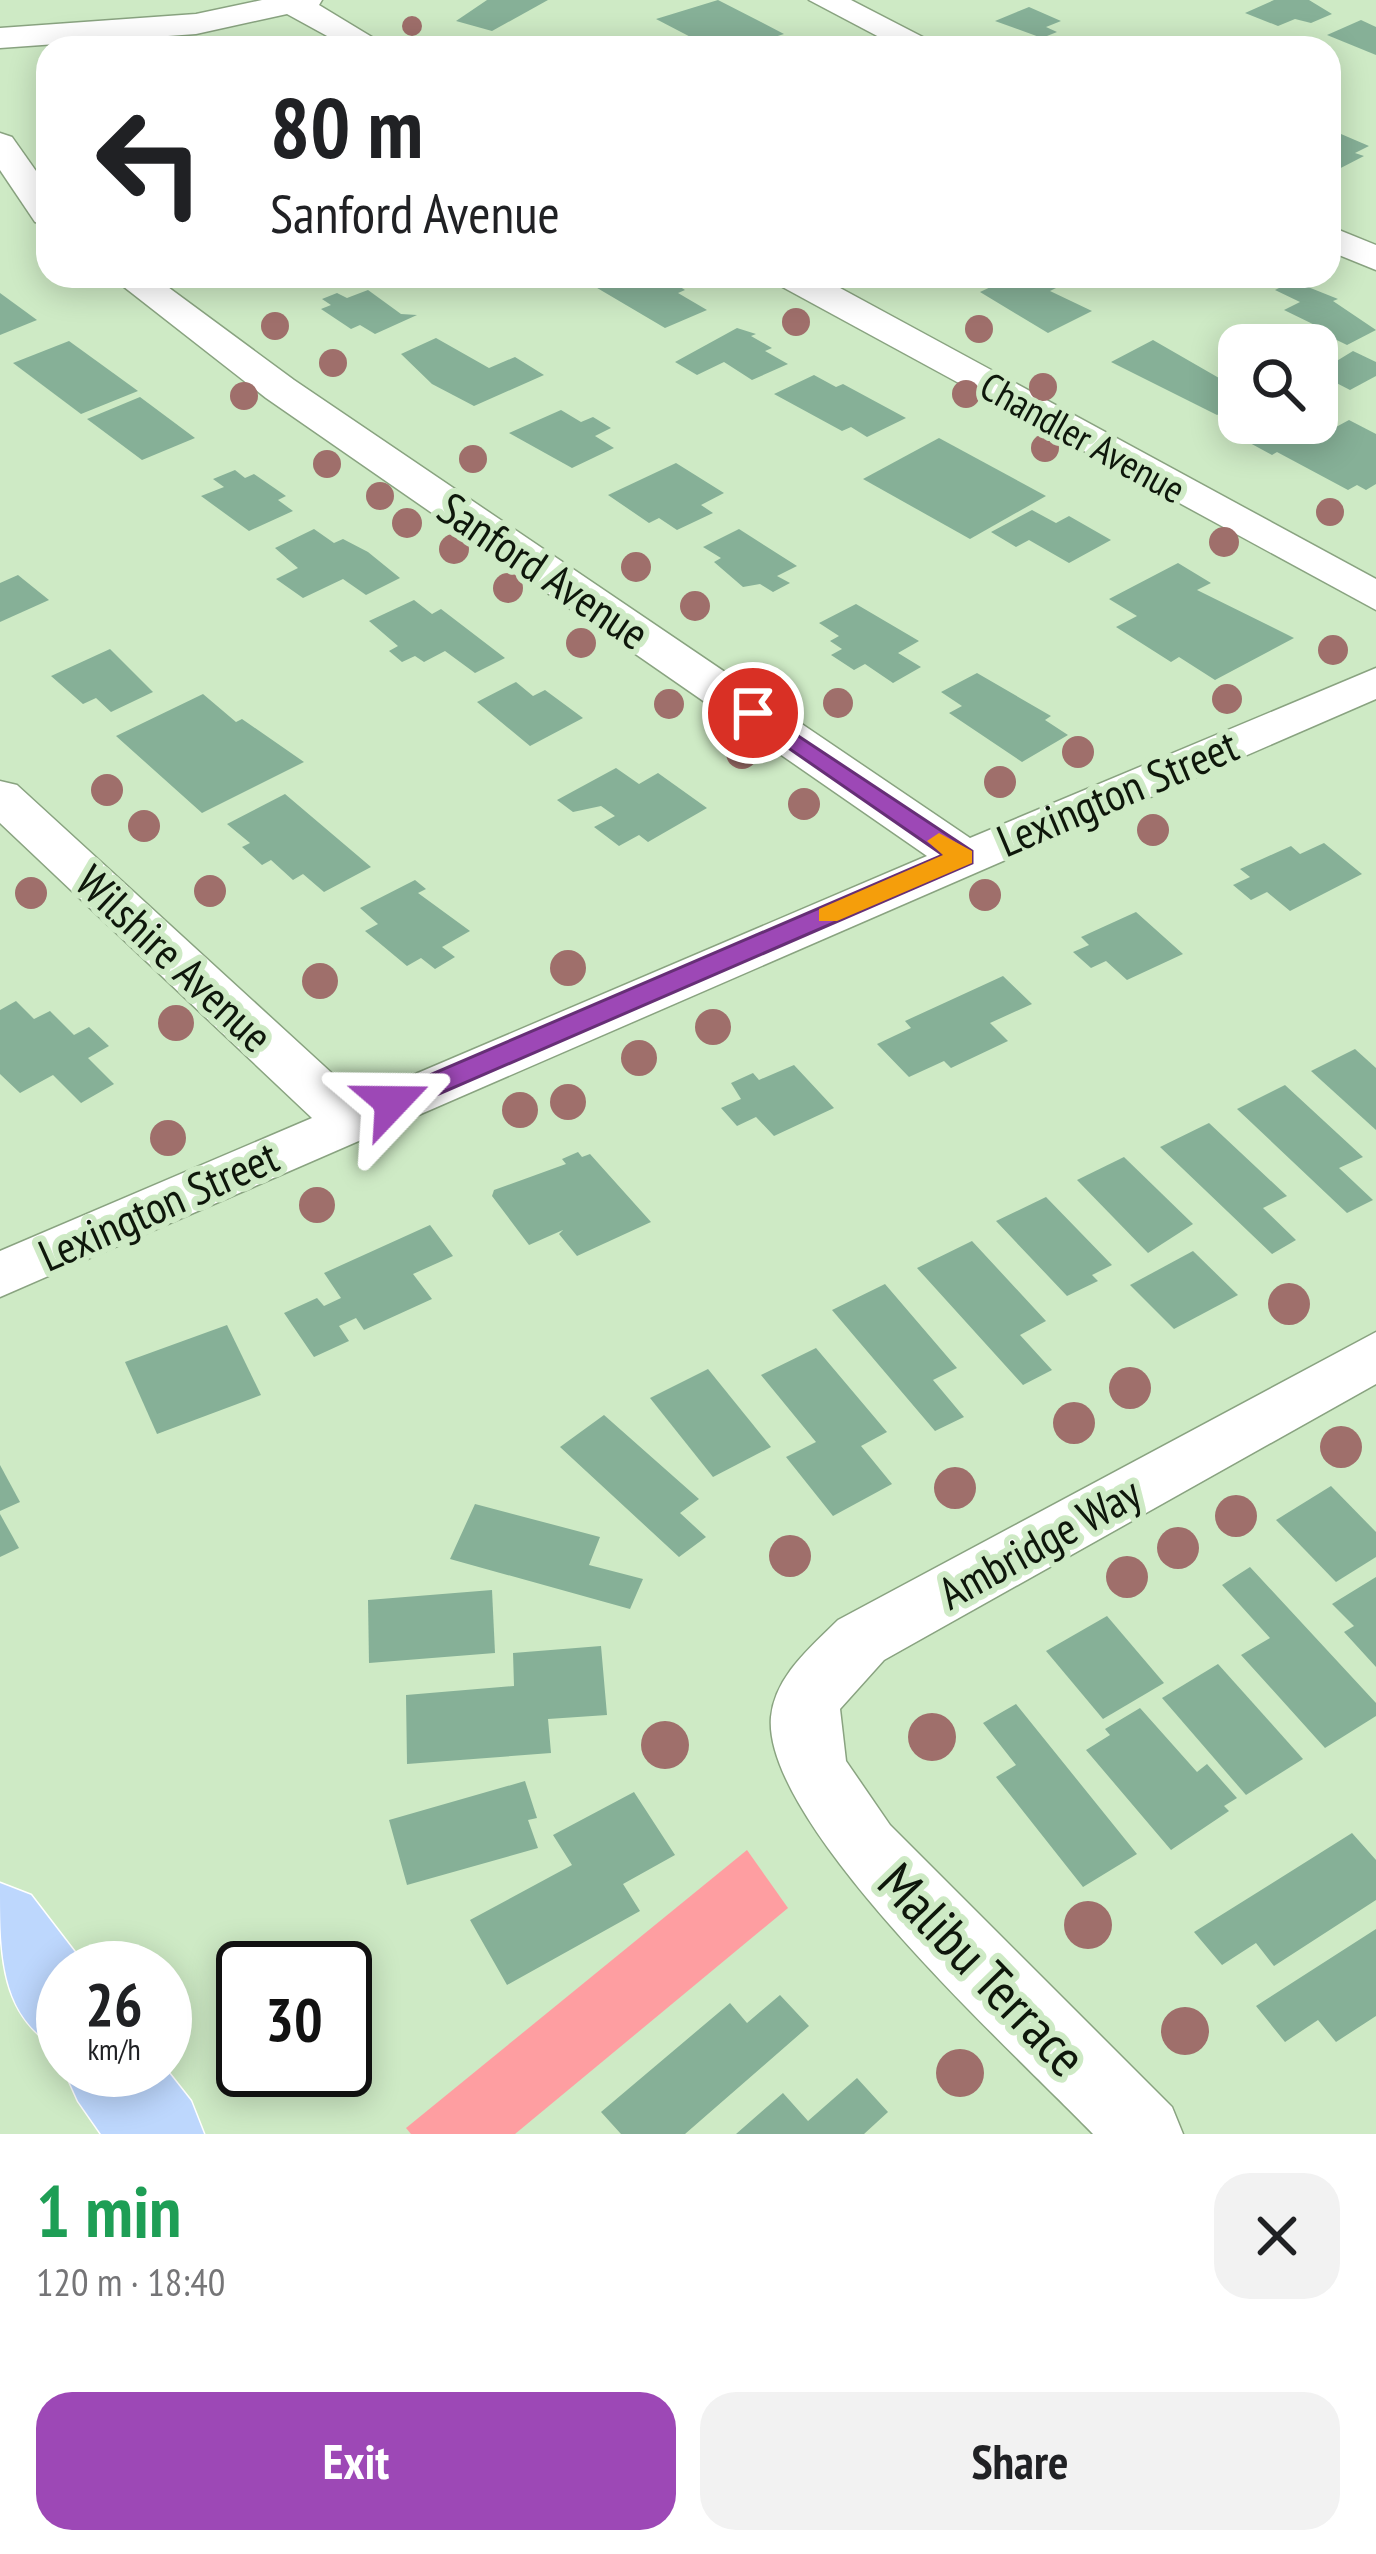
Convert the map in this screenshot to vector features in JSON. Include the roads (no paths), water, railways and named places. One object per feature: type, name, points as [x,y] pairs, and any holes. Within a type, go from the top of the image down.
[{"type":"main road","points":[[0,1924],[36,1972]]},
{"type":"main road","points":[[130,2097],[158,2134]]},
{"type":"street","points":[[825,0],[902,36]]},
{"type":"street","points":[[0,38],[196,24],[299,2],[354,36]]},
{"type":"street","points":[[0,144],[36,196]]},
{"type":"street","points":[[1341,242],[1376,259]]},
{"type":"street","name":"Sanford Avenue","points":[[145,288],[280,389],[963,857]]},
{"type":"street","name":"Chandler Avenue","points":[[812,288],[1376,597]]},
{"type":"street","name":"Lexington Street","points":[[0,1275],[1376,682]]},
{"type":"street","name":"Wilshire Avenue","points":[[0,796],[349,1121]]},
{"type":"street","name":"Ambridge Way","points":[[830,1797],[809,1754],[804,1710],[825,1677],[861,1640],[1376,1356]]},
{"type":"street","name":"Malibu Terrace","points":[[830,1797],[865,1848],[1145,2134]]}]
